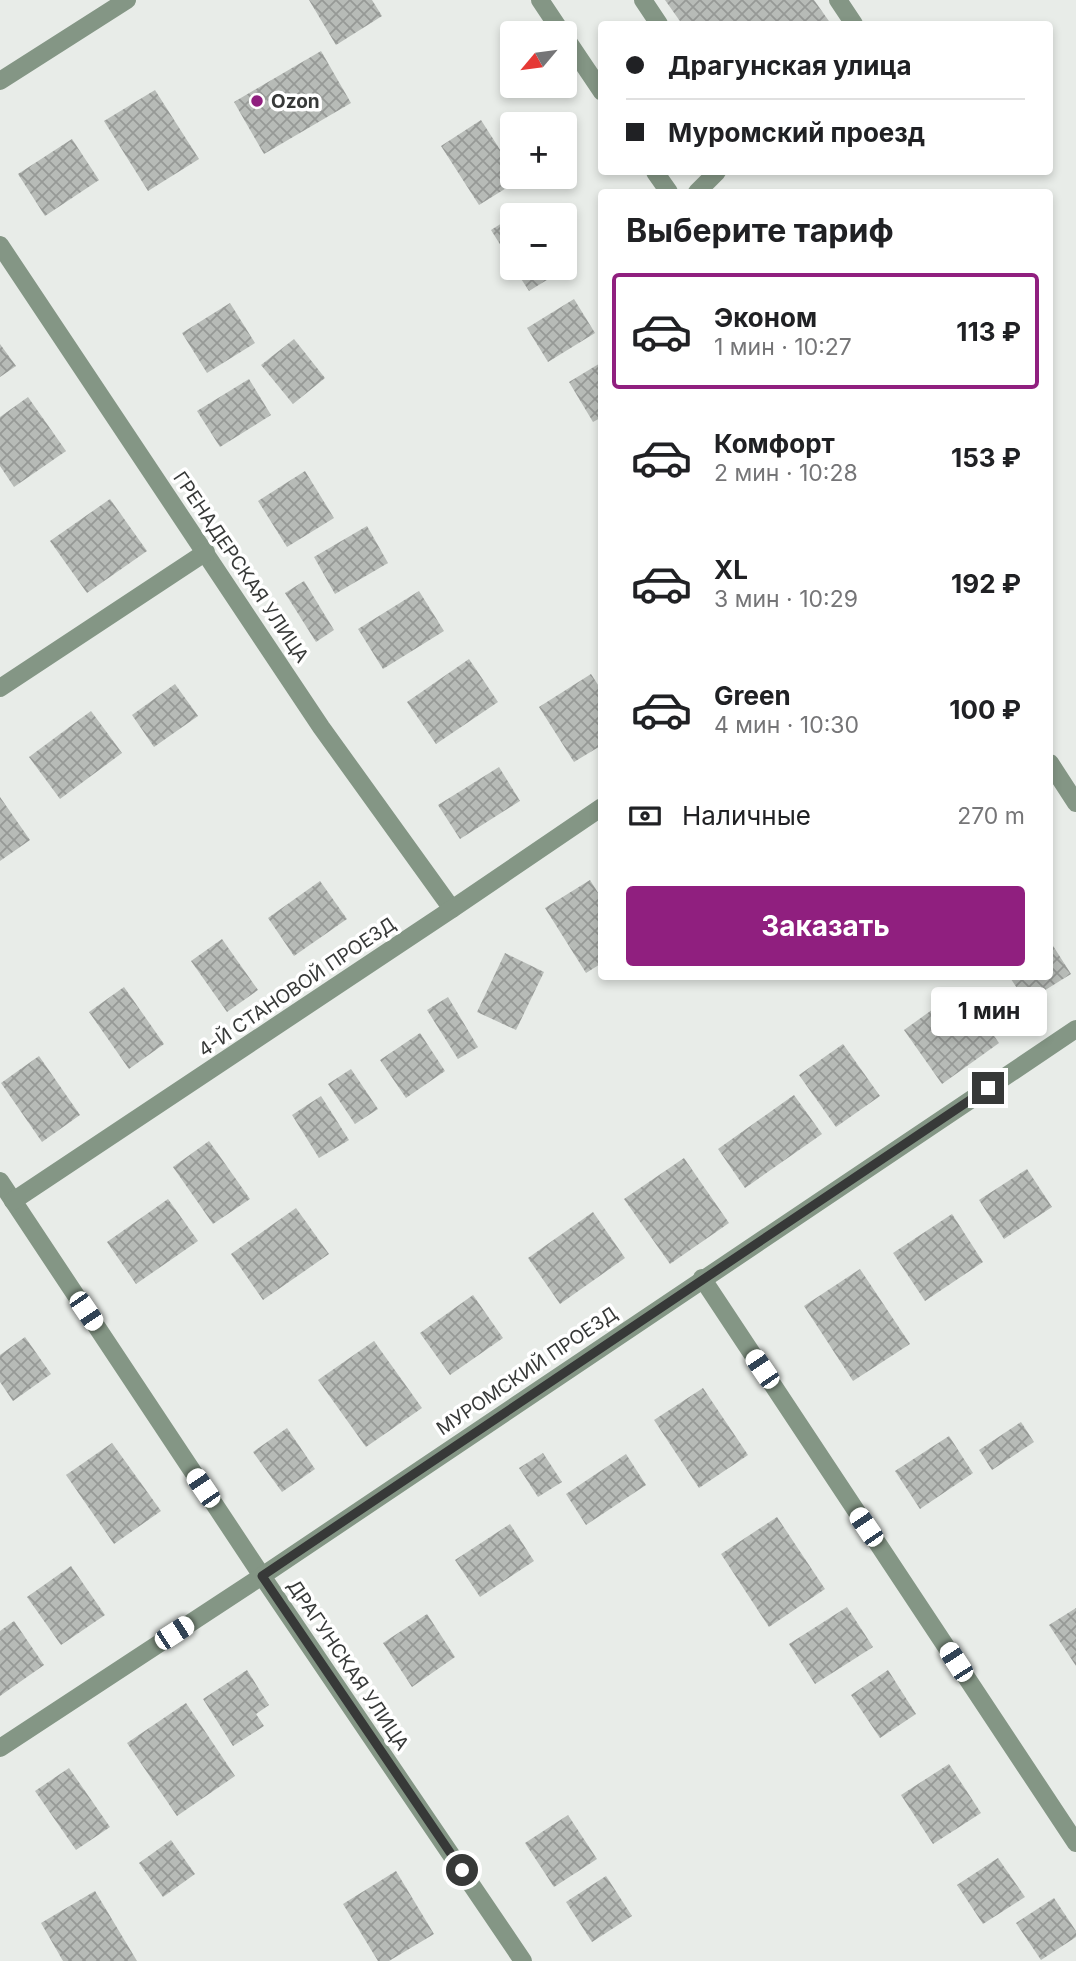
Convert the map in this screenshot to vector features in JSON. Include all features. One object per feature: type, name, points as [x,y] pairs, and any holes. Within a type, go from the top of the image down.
[{"type":"street","points":[[0,81],[127,0]]},
{"type":"street","points":[[643,0],[657,21]]},
{"type":"street","points":[[838,0],[852,21]]},
{"type":"street","points":[[545,2],[556,21]]},
{"type":"street","points":[[578,56],[598,86]]},
{"type":"street","points":[[700,189],[715,175]]},
{"type":"street","name":"ГРЕНАДЕРСКАЯ УЛИЦА","points":[[0,245],[321,727],[452,909]]},
{"type":"street","points":[[0,688],[206,552]]},
{"type":"street","points":[[1053,768],[1076,803]]},
{"type":"street","name":"4-Й СТАНОВОЙ ПРОЕЗД","points":[[13,1201],[598,810]]},
{"type":"street","name":"МУРОМСКИЙ ПРОЕЗД","points":[[0,1748],[262,1576],[1076,1029]]},
{"type":"street","name":"ДРАГУНСКАЯ УЛИЦА","points":[[0,1181],[262,1576],[523,1961]]},
{"type":"street","points":[[702,1278],[1076,1843]]},
{"type":"building","points":[[309,0],[372,0],[382,16],[336,45]]},
{"type":"building","points":[[665,0],[814,0],[829,21],[680,21]]},
{"type":"building","points":[[321,51],[351,103],[264,154],[234,102]]},
{"type":"building","points":[[155,90],[199,159],[148,191],[104,121]]},
{"type":"building","points":[[481,120],[500,150],[500,189],[505,189],[479,205],[441,146]]},
{"type":"building","points":[[72,139],[99,180],[45,216],[18,174]]},
{"type":"building","points":[[500,224],[500,244],[491,230]]},
{"type":"building","points":[[522,280],[547,280],[529,291]]},
{"type":"building","points":[[574,299],[595,333],[548,362],[527,328]]},
{"type":"building","points":[[230,303],[255,343],[207,373],[182,333]]},
{"type":"building","points":[[294,339],[325,378],[293,404],[261,365]]},
{"type":"building","points":[[0,344],[16,366],[0,377]]},
{"type":"building","points":[[598,364],[598,419],[593,422],[569,382]]},
{"type":"building","points":[[249,379],[271,415],[220,447],[197,411]]},
{"type":"building","points":[[28,397],[66,451],[14,487],[0,466],[0,417]]},
{"type":"building","points":[[305,471],[334,518],[287,547],[258,501]]},
{"type":"building","points":[[110,499],[147,551],[87,593],[50,541]]},
{"type":"building","points":[[367,526],[388,563],[335,594],[314,557]]},
{"type":"building","points":[[304,581],[334,630],[316,642],[285,593]]},
{"type":"building","points":[[419,591],[444,631],[383,669],[358,629]]},
{"type":"building","points":[[469,659],[498,702],[436,744],[407,702]]},
{"type":"building","points":[[591,674],[598,685],[598,747],[574,762],[539,707]]},
{"type":"building","points":[[175,684],[198,716],[154,747],[132,715]]},
{"type":"building","points":[[91,711],[122,753],[60,799],[29,757]]},
{"type":"building","points":[[499,767],[520,801],[460,839],[438,805]]},
{"type":"building","points":[[0,797],[30,840],[0,861]]},
{"type":"building","points":[[590,880],[598,893],[598,966],[586,973],[545,908]]},
{"type":"building","points":[[320,881],[347,919],[294,956],[268,918]]},
{"type":"building","points":[[222,939],[258,990],[227,1012],[191,961]]},
{"type":"building","points":[[1053,946],[1071,974],[1026,1002],[1012,980],[1053,980]]},
{"type":"building","points":[[505,953],[544,972],[516,1030],[477,1012]]},
{"type":"building","points":[[124,987],[164,1044],[129,1069],[89,1012]]},
{"type":"building","points":[[961,989],[999,1043],[942,1084],[904,1030]]},
{"type":"building","points":[[448,997],[478,1047],[458,1059],[427,1010]]},
{"type":"building","points":[[420,1033],[445,1071],[406,1098],[380,1060]]},
{"type":"building","points":[[843,1044],[880,1096],[836,1127],[799,1075]]},
{"type":"building","points":[[39,1056],[80,1115],[42,1142],[1,1083]]},
{"type":"building","points":[[351,1069],[378,1109],[355,1124],[328,1084]]},
{"type":"building","points":[[794,1095],[822,1134],[745,1188],[718,1149]]},
{"type":"building","points":[[321,1096],[349,1140],[319,1158],[292,1115]]},
{"type":"building","points":[[209,1141],[250,1199],[213,1224],[173,1167]]},
{"type":"building","points":[[684,1158],[729,1223],[670,1264],[624,1199]]},
{"type":"building","points":[[1027,1169],[1052,1207],[1004,1239],[979,1200]]},
{"type":"building","points":[[168,1199],[198,1241],[136,1284],[107,1242]]},
{"type":"building","points":[[296,1208],[329,1254],[263,1300],[231,1254]]},
{"type":"building","points":[[593,1212],[625,1258],[560,1304],[528,1258]]},
{"type":"building","points":[[952,1214],[983,1262],[925,1301],[893,1253]]},
{"type":"building","points":[[860,1269],[910,1344],[853,1381],[804,1306]]},
{"type":"building","points":[[473,1295],[503,1338],[450,1375],[420,1333]]},
{"type":"building","points":[[25,1337],[51,1374],[13,1401],[0,1382],[0,1355]]},
{"type":"building","points":[[374,1341],[422,1408],[366,1447],[318,1380]]},
{"type":"building","points":[[703,1388],[748,1455],[699,1488],[654,1420]]},
{"type":"building","points":[[1021,1422],[1034,1442],[992,1470],[979,1450]]},
{"type":"building","points":[[287,1428],[315,1469],[282,1492],[253,1452]]},
{"type":"building","points":[[949,1436],[973,1473],[920,1509],[895,1471]]},
{"type":"building","points":[[112,1443],[161,1511],[114,1544],[66,1475]]},
{"type":"building","points":[[543,1453],[562,1482],[538,1497],[519,1468]]},
{"type":"building","points":[[626,1454],[646,1485],[586,1525],[566,1494]]},
{"type":"building","points":[[777,1517],[825,1589],[769,1627],[721,1554]]},
{"type":"building","points":[[510,1524],[534,1561],[480,1597],[455,1560]]},
{"type":"building","points":[[71,1566],[105,1615],[61,1645],[27,1597]]},
{"type":"building","points":[[847,1607],[873,1647],[815,1684],[789,1644]]},
{"type":"building","points":[[1076,1608],[1076,1666],[1049,1625]]},
{"type":"building","points":[[427,1614],[455,1657],[412,1687],[383,1643]]},
{"type":"building","points":[[14,1621],[44,1665],[0,1696],[0,1631]]},
{"type":"building","points":[[247,1670],[269,1705],[256,1714],[264,1726],[233,1746],[203,1699]]},
{"type":"building","points":[[888,1670],[916,1714],[880,1738],[851,1695]]},
{"type":"building","points":[[186,1703],[235,1776],[177,1816],[127,1743]]},
{"type":"building","points":[[949,1764],[981,1813],[933,1844],[901,1795]]},
{"type":"building","points":[[69,1768],[110,1827],[76,1850],[35,1791]]},
{"type":"building","points":[[568,1815],[597,1859],[554,1887],[525,1843]]},
{"type":"building","points":[[171,1840],[195,1874],[163,1897],[139,1863]]},
{"type":"building","points":[[998,1858],[1025,1897],[983,1924],[957,1885]]},
{"type":"building","points":[[396,1871],[434,1934],[389,1961],[378,1961],[343,1904]]},
{"type":"building","points":[[606,1876],[632,1916],[592,1942],[566,1902]]},
{"type":"building","points":[[95,1891],[137,1961],[63,1961],[41,1923]]},
{"type":"building","points":[[1054,1898],[1076,1931],[1076,1937],[1041,1960],[1016,1923]]},
{"type":"place","name":"Ozon","points":[[257,101]]},
{"type":"route","points":[[462,1870],[262,1576],[988,1088]]}]
